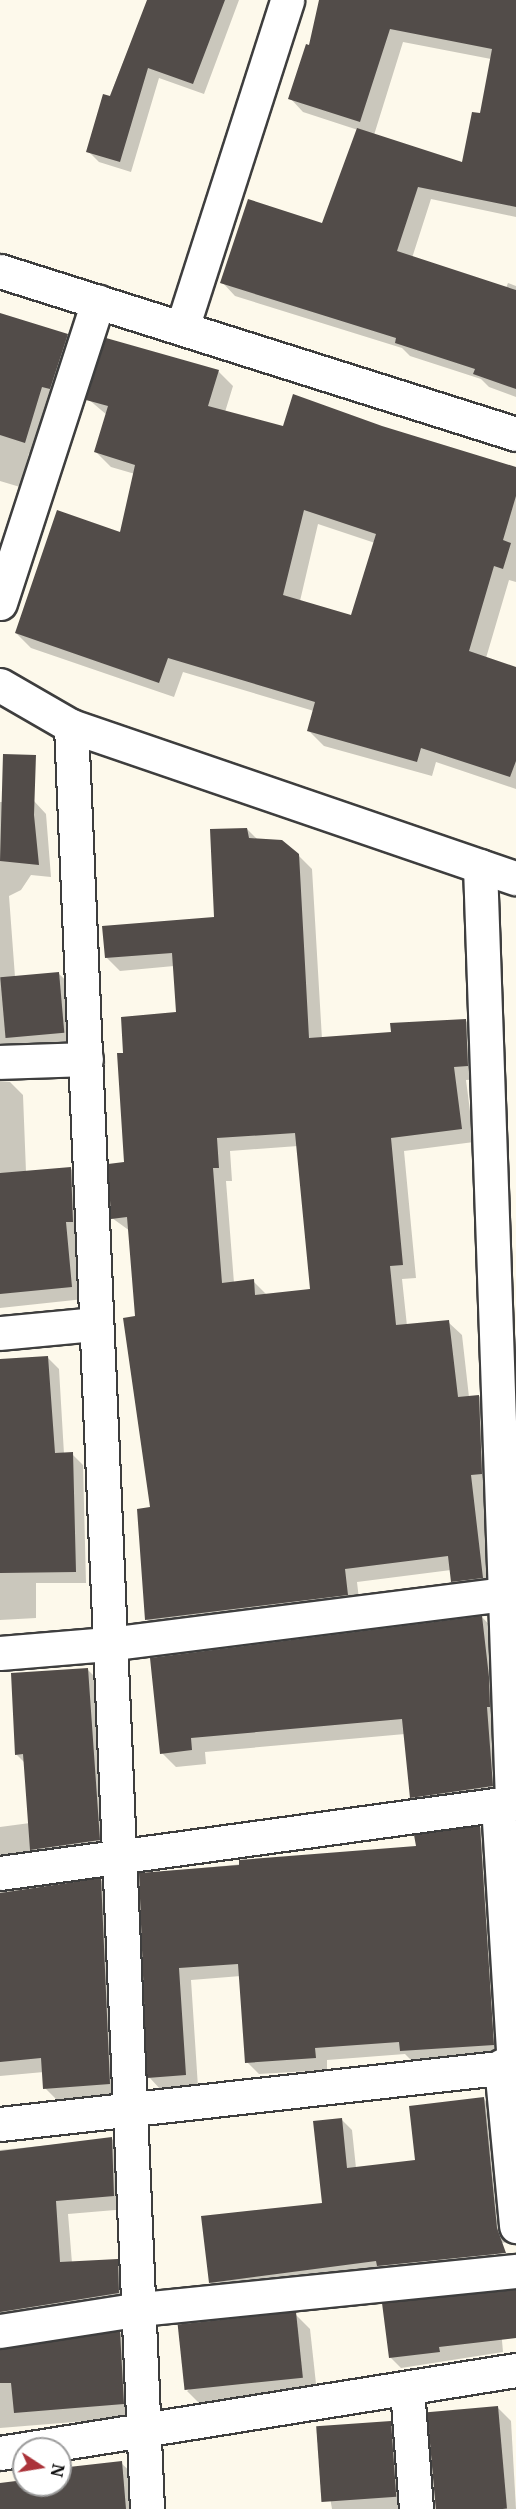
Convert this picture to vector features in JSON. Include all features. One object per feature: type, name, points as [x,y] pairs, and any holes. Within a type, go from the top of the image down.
[{"type":"street","points":[[182,328],[287,0]]},
{"type":"street","points":[[0,271],[516,434]]},
{"type":"street","points":[[0,603],[98,302]]},
{"type":"street","points":[[0,685],[71,726],[516,878]]},
{"type":"street","points":[[71,726],[108,1644],[122,1858],[133,2108],[147,2509]]},
{"type":"street","points":[[480,866],[505,1594],[510,2066],[516,2226]]},
{"type":"street","points":[[0,1062],[86,1059]]},
{"type":"street","points":[[0,1333],[96,1324]]},
{"type":"street","points":[[0,1653],[108,1644],[505,1594]]},
{"type":"street","points":[[0,1873],[509,1803]]},
{"type":"street","points":[[0,2124],[510,2066]]},
{"type":"street","points":[[0,2331],[141,2309],[516,2271]]},
{"type":"street","points":[[0,2453],[516,2370]]},
{"type":"street","points":[[407,2389],[416,2509]]},
{"type":"building","points":[[147,0],[225,0],[193,84],[148,68],[120,162],[86,152],[103,94],[110,96]]},
{"type":"building","points":[[319,0],[516,0],[516,207],[418,187],[397,251],[516,290],[516,389],[473,374],[475,369],[395,343],[396,338],[220,283],[248,199],[322,223],[357,128],[462,162],[472,112],[480,113],[492,49],[390,29],[360,122],[288,99],[306,44],[309,45]]},
{"type":"building","points":[[0,313],[68,334],[50,389],[42,387],[25,443],[0,435]]},
{"type":"building","points":[[106,338],[219,370],[208,406],[283,426],[293,394],[382,426],[516,467],[516,496],[503,540],[511,543],[503,569],[494,566],[469,651],[516,667],[516,761],[510,777],[421,748],[417,762],[307,731],[315,702],[168,658],[159,683],[15,633],[57,510],[120,532],[135,465],[94,452],[108,406],[86,400]],"holes":[[[304,510],[376,534],[351,615],[283,595]]]},
{"type":"building","points":[[3,754],[36,755],[34,815],[39,865],[0,861]]},
{"type":"building","points":[[247,828],[249,838],[282,840],[299,854],[309,1038],[391,1032],[390,1023],[466,1019],[468,1066],[454,1067],[462,1129],[391,1138],[403,1265],[390,1266],[396,1325],[449,1320],[458,1397],[479,1395],[482,1474],[471,1475],[483,1578],[451,1582],[448,1556],[345,1569],[348,1595],[145,1620],[137,1509],[150,1507],[123,1318],[135,1316],[127,1217],[111,1219],[108,1164],[124,1162],[117,1053],[123,1053],[121,1017],[176,1012],[172,953],[105,958],[102,926],[214,917],[210,829]],"holes":[[[295,1133],[310,1289],[255,1295],[254,1279],[222,1283],[213,1168],[219,1168],[217,1138]]]},
{"type":"building","points":[[59,972],[64,1033],[6,1038],[0,977]]},
{"type":"building","points":[[71,1167],[73,1222],[66,1222],[72,1287],[0,1294],[0,1173]]},
{"type":"building","points":[[48,1356],[55,1453],[73,1452],[76,1572],[0,1573],[0,1359]]},
{"type":"building","points":[[482,1616],[489,1677],[490,1707],[487,1707],[493,1786],[410,1798],[402,1719],[191,1738],[192,1750],[160,1754],[150,1658]]},
{"type":"building","points":[[88,1668],[100,1840],[30,1850],[23,1754],[15,1755],[11,1673]]},
{"type":"building","points":[[480,1826],[494,2045],[400,2051],[399,2042],[315,2048],[316,2058],[245,2063],[238,1964],[179,1968],[186,2075],[147,2078],[139,1873],[239,1865],[239,1860],[416,1846],[414,1835]]},
{"type":"building","points":[[101,1878],[110,2084],[43,2089],[41,2058],[0,2062],[0,1893]]},
{"type":"building","points":[[484,2097],[497,2228],[506,2253],[377,2266],[376,2261],[209,2283],[201,2216],[322,2203],[313,2121],[342,2118],[347,2168],[415,2160],[409,2106]]},
{"type":"building","points":[[112,2137],[114,2196],[56,2201],[60,2262],[118,2259],[119,2293],[0,2312],[0,2151]]},
{"type":"building","points":[[516,2290],[516,2338],[439,2347],[440,2352],[389,2358],[382,2303]]},
{"type":"building","points":[[296,2312],[303,2378],[185,2390],[178,2324]]},
{"type":"building","points":[[120,2331],[124,2404],[14,2413],[11,2383],[0,2383],[0,2349]]},
{"type":"building","points":[[498,2406],[507,2509],[436,2509],[427,2412]]},
{"type":"building","points":[[391,2421],[396,2497],[321,2502],[316,2426]]},
{"type":"building","points":[[122,2461],[126,2509],[0,2509],[0,2483],[12,2482],[12,2497],[72,2497],[72,2467]]}]
